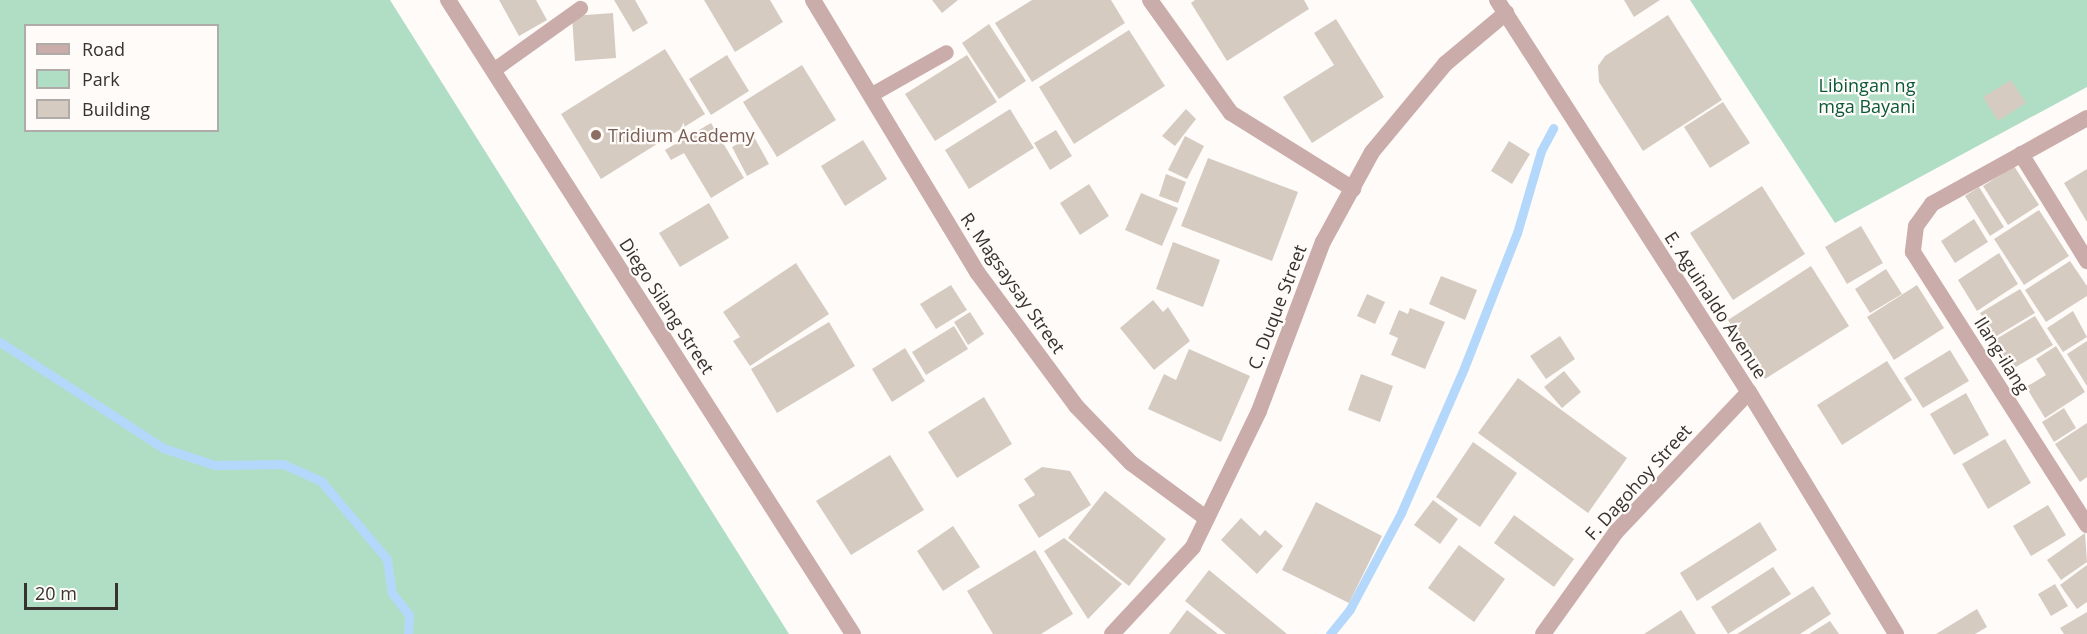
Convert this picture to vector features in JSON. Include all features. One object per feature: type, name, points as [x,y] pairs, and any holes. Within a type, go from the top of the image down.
[{"type":"street","name":"Diego Silang Street","points":[[448,0],[853,634]]},
{"type":"street","name":"R. Magsaysay Street","points":[[813,0],[977,272],[1076,406],[1131,463],[1206,518]]},
{"type":"street","points":[[1150,0],[1231,113],[1353,189]]},
{"type":"street","name":"C. Duque Street","points":[[1112,634],[1193,547],[1259,411],[1323,242],[1372,152],[1445,64],[1502,7]]},
{"type":"street","name":"E. Aguinaldo Avenue","points":[[1502,7],[1749,392],[1896,634]]},
{"type":"street","points":[[2087,118],[2021,154],[2087,261]]},
{"type":"street","name":"Ilang-ilang","points":[[2021,154],[1932,204],[1916,226],[1913,252],[2087,525]]},
{"type":"street","name":"F. Dagohoy Street","points":[[1543,634],[1616,532],[1749,392]]},
{"type":"lane","points":[[493,70],[580,8]]},
{"type":"lane","points":[[870,95],[946,52]]},
{"type":"green space","points":[[0,0],[390,0],[789,634],[0,634]]},
{"type":"green space","name":"Libingan ng mga Bayani","points":[[1690,0],[2087,0],[2087,87],[1835,223]]},
{"type":"building","points":[[499,0],[536,0],[547,20],[519,36]]},
{"type":"building","points":[[614,0],[635,0],[648,23],[633,32]]},
{"type":"building","points":[[704,0],[770,0],[783,22],[735,52]]},
{"type":"building","points":[[932,0],[958,0],[942,13]]},
{"type":"building","points":[[1032,0],[1111,0],[1125,23],[1032,82],[995,23]]},
{"type":"building","points":[[1195,0],[1304,0],[1309,9],[1227,61],[1191,3]]},
{"type":"building","points":[[1624,0],[1660,0],[1634,17]]},
{"type":"building","points":[[613,13],[616,58],[575,61],[572,16]]},
{"type":"building","points":[[1668,15],[1722,100],[1643,151],[1599,82],[1598,66],[1605,56]]},
{"type":"building","points":[[1336,19],[1384,97],[1312,143],[1283,97],[1334,65],[1314,33]]},
{"type":"building","points":[[989,24],[1026,81],[999,99],[962,43]]},
{"type":"building","points":[[1129,30],[1165,86],[1074,144],[1039,87]]},
{"type":"building","points":[[665,49],[705,114],[601,179],[561,114]]},
{"type":"building","points":[[727,55],[749,91],[711,115],[689,79]]},
{"type":"building","points":[[967,55],[997,102],[935,141],[905,94]]},
{"type":"building","points":[[802,65],[836,120],[777,157],[743,102]]},
{"type":"building","points":[[2011,80],[2026,103],[1998,121],[1983,97]]},
{"type":"building","points":[[1723,102],[1750,143],[1710,168],[1684,127]]},
{"type":"building","points":[[1010,109],[1034,148],[969,189],[945,150]]},
{"type":"building","points":[[1186,109],[1196,119],[1175,146],[1162,136]]},
{"type":"building","points":[[711,123],[744,178],[711,198],[684,153],[671,160],[665,150]]},
{"type":"building","points":[[1056,130],[1072,156],[1050,170],[1034,143]]},
{"type":"building","points":[[753,135],[769,164],[747,176],[732,147]]},
{"type":"building","points":[[1185,136],[1204,146],[1187,179],[1168,170]]},
{"type":"building","points":[[863,140],[887,179],[845,206],[821,166]]},
{"type":"building","points":[[1509,141],[1530,154],[1512,184],[1491,171]]},
{"type":"building","points":[[1208,158],[1298,192],[1272,261],[1181,226]]},
{"type":"building","points":[[2014,166],[2039,205],[2008,225],[1983,186]]},
{"type":"building","points":[[2087,169],[2087,222],[2064,183]]},
{"type":"building","points":[[1166,174],[1186,182],[1178,203],[1159,196]]},
{"type":"building","points":[[1089,184],[1109,216],[1080,235],[1060,203]]},
{"type":"building","points":[[1762,186],[1805,254],[1733,300],[1690,233]]},
{"type":"building","points":[[1979,187],[2004,227],[1990,236],[1965,196]]},
{"type":"building","points":[[1141,193],[1178,208],[1162,246],[1125,230]]},
{"type":"building","points":[[709,203],[729,238],[680,267],[659,233]]},
{"type":"building","points":[[2039,210],[2069,256],[2024,285],[1994,239]]},
{"type":"building","points":[[1974,219],[1988,242],[1955,263],[1941,241]]},
{"type":"building","points":[[1861,226],[1883,263],[1847,284],[1825,247]]},
{"type":"building","points":[[1173,242],[1220,260],[1203,307],[1156,289]]},
{"type":"building","points":[[1999,253],[2018,284],[1977,311],[1958,280]]},
{"type":"building","points":[[2070,261],[2087,286],[2087,296],[2046,322],[2025,290]]},
{"type":"building","points":[[796,263],[829,314],[750,366],[733,341],[740,337],[723,312]]},
{"type":"building","points":[[1811,266],[1849,326],[1765,379],[1728,320]]},
{"type":"building","points":[[1886,269],[1902,294],[1870,313],[1855,289]]},
{"type":"building","points":[[1441,276],[1477,290],[1465,320],[1429,304]]},
{"type":"building","points":[[951,285],[967,310],[936,329],[920,304]]},
{"type":"building","points":[[1917,285],[1944,328],[1894,360],[1867,317]]},
{"type":"building","points":[[2020,289],[2035,313],[1995,337],[1980,313]]},
{"type":"building","points":[[1367,294],[1385,302],[1375,324],[1357,316]]},
{"type":"building","points":[[1153,300],[1163,312],[1168,307],[1190,341],[1154,370],[1120,328]]},
{"type":"building","points":[[1410,308],[1445,322],[1425,369],[1391,355],[1398,338],[1389,334],[1399,310],[1408,314]]},
{"type":"building","points":[[2073,311],[2087,337],[2063,352],[2047,328]]},
{"type":"building","points":[[970,312],[984,334],[968,345],[954,322]]},
{"type":"building","points":[[2035,316],[2053,345],[2009,371],[1991,342]]},
{"type":"building","points":[[829,322],[855,366],[777,413],[751,369]]},
{"type":"building","points":[[954,326],[968,349],[926,375],[912,352]]},
{"type":"building","points":[[1560,336],[1575,359],[1546,379],[1530,356]]},
{"type":"building","points":[[2087,341],[2087,386],[2067,354]]},
{"type":"building","points":[[2056,346],[2085,392],[2045,418],[2026,387],[2046,375],[2036,359]]},
{"type":"building","points":[[905,348],[925,381],[892,402],[872,369]]},
{"type":"building","points":[[1189,349],[1250,376],[1221,442],[1148,409],[1164,374],[1176,380]]},
{"type":"building","points":[[1950,350],[1969,381],[1923,408],[1904,378]]},
{"type":"building","points":[[1887,361],[1912,400],[1842,445],[1817,405]]},
{"type":"building","points":[[1564,371],[1581,392],[1562,408],[1544,387]]},
{"type":"building","points":[[1361,374],[1393,386],[1380,422],[1348,410]]},
{"type":"building","points":[[1518,378],[1627,458],[1588,513],[1478,433]]},
{"type":"building","points":[[1966,393],[1989,435],[1954,455],[1930,414]]},
{"type":"building","points":[[984,397],[1012,444],[957,478],[928,432]]},
{"type":"building","points":[[2064,408],[2076,428],[2054,442],[2042,422]]},
{"type":"building","points":[[2087,423],[2087,477],[2080,482],[2055,444]]},
{"type":"building","points":[[2005,439],[2031,483],[1988,509],[1962,464]]},
{"type":"building","points":[[1473,442],[1517,473],[1480,527],[1436,497]]},
{"type":"building","points":[[890,455],[924,510],[851,555],[816,501]]},
{"type":"building","points":[[1042,467],[1070,471],[1091,505],[1039,538],[1018,505],[1035,495],[1024,479]]},
{"type":"building","points":[[1105,491],[1166,539],[1129,586],[1068,538]]},
{"type":"building","points":[[1433,500],[1458,519],[1440,544],[1414,525]]},
{"type":"building","points":[[1316,502],[1382,536],[1349,603],[1282,570]]},
{"type":"building","points":[[2048,505],[2066,535],[2031,556],[2013,526]]},
{"type":"building","points":[[1514,515],[1574,559],[1554,587],[1494,543]]},
{"type":"building","points":[[1241,518],[1260,536],[1265,530],[1283,546],[1257,574],[1221,540]]},
{"type":"building","points":[[1760,522],[1777,550],[1697,601],[1680,573]]},
{"type":"building","points":[[953,526],[980,567],[943,591],[917,551]]},
{"type":"building","points":[[2085,533],[2087,562],[2061,580],[2047,560]]},
{"type":"building","points":[[1064,538],[1122,584],[1088,619],[1044,551]]},
{"type":"building","points":[[1459,545],[1505,579],[1474,622],[1428,588]]},
{"type":"building","points":[[1035,550],[1073,614],[1041,634],[993,634],[967,591]]},
{"type":"building","points":[[2087,565],[2087,602],[2077,609],[2060,585]]},
{"type":"building","points":[[1773,567],[1791,594],[1728,634],[1711,607]]},
{"type":"building","points":[[1209,570],[1287,634],[1226,634],[1185,601]]},
{"type":"building","points":[[2055,584],[2068,606],[2051,616],[2038,594]]},
{"type":"building","points":[[1813,586],[1831,614],[1800,634],[1737,634]]},
{"type":"building","points":[[1977,609],[1987,627],[1975,634],[1936,634]]},
{"type":"building","points":[[1187,610],[1218,634],[1169,634]]},
{"type":"building","points":[[1681,610],[1696,634],[1644,634]]},
{"type":"building","points":[[2087,612],[2087,634],[2064,634],[2060,628]]},
{"type":"building","points":[[1830,621],[1839,634],[1809,634]]},
{"type":"waterway","points":[[1330,634],[1350,609],[1401,513],[1464,368],[1517,233],[1541,151],[1553,128]]},
{"type":"waterway","points":[[0,342],[163,448],[214,465],[283,464],[321,481],[387,559],[392,593],[409,615],[408,634]]},
{"type":"place","name":"Tridium Academy","points":[[596,135]]}]
